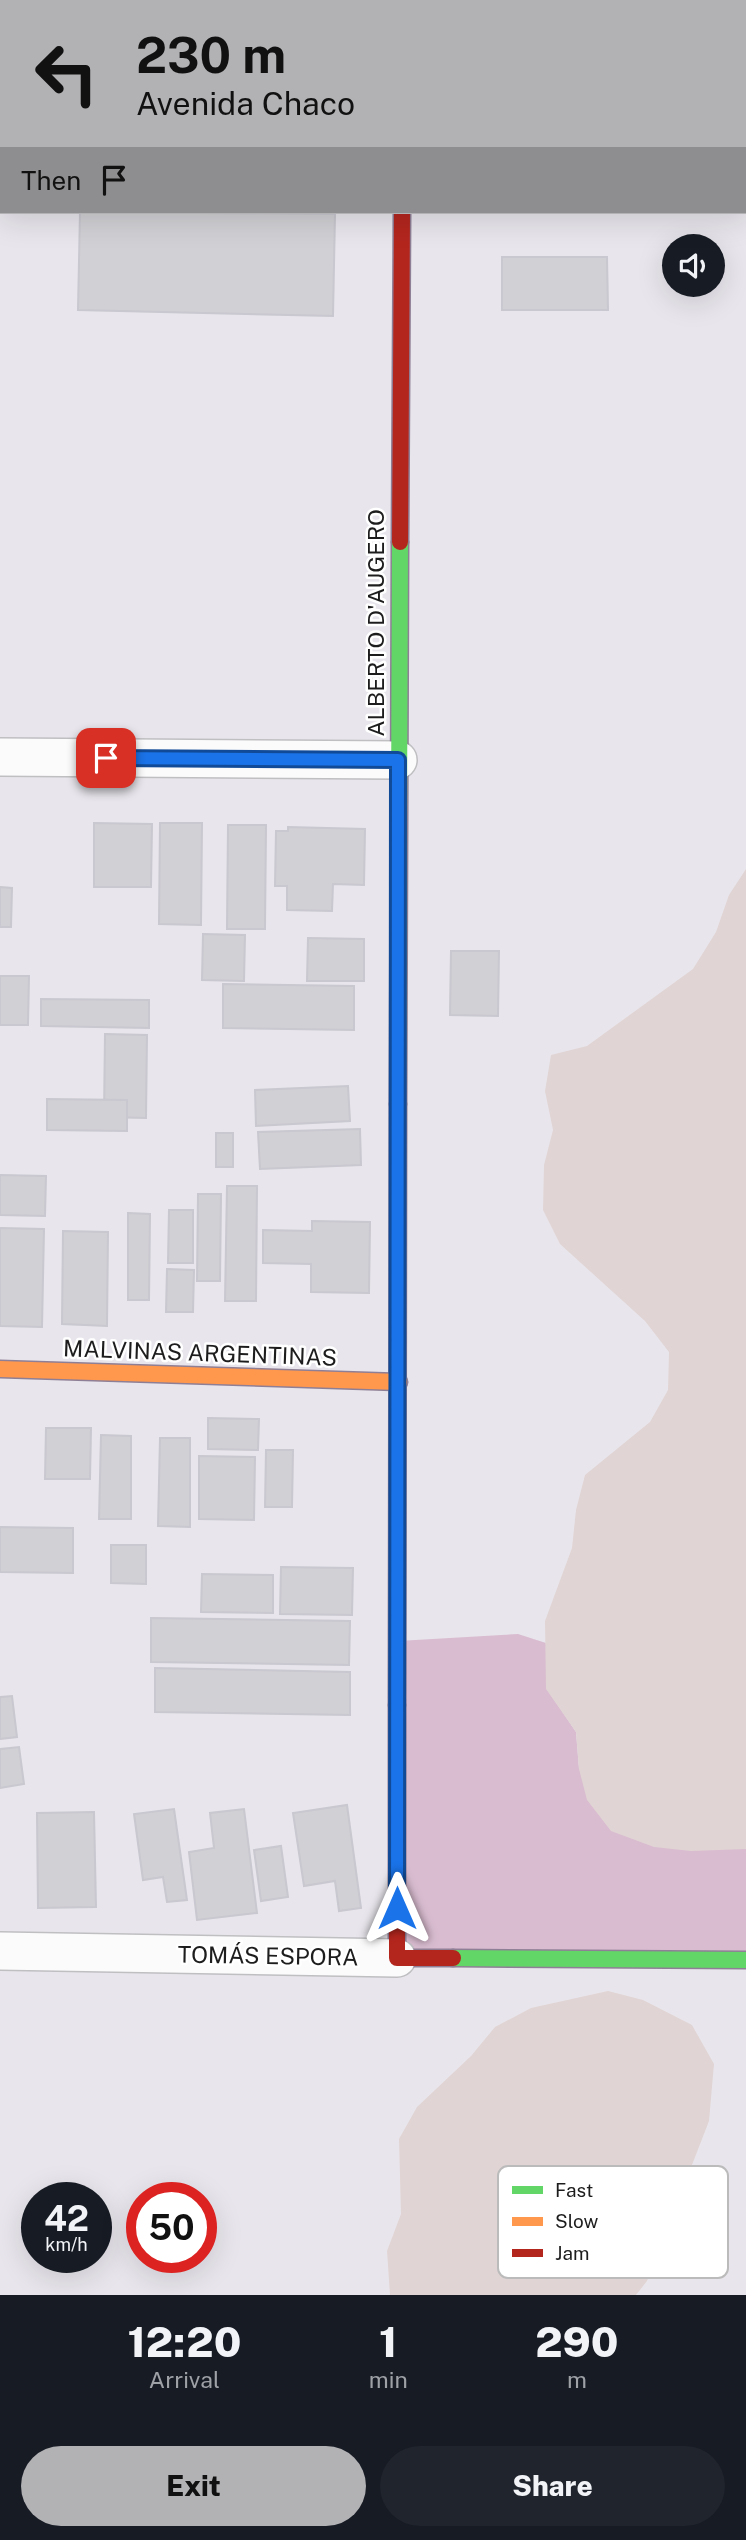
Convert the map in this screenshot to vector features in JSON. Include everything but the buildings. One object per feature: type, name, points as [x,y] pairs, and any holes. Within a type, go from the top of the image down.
[{"type":"main road","name":"ALBERTO D'AUGERO","points":[[397,1958],[398,760],[402,214]]},
{"type":"main road","name":"MALVINAS ARGENTINAS","points":[[0,1369],[399,1382]]},
{"type":"main road","name":"TOMÁS ESPORA","points":[[397,1958],[746,1960]]},
{"type":"street","points":[[0,757],[398,760]]},
{"type":"street","name":"TOMÁS ESPORA","points":[[0,1951],[397,1958]]},
{"type":"shaded area","points":[[746,869],[746,1849],[691,1851],[654,1847],[611,1831],[587,1800],[579,1769],[576,1732],[546,1689],[545,1621],[572,1548],[576,1510],[585,1475],[650,1422],[668,1390],[669,1352],[645,1321],[560,1244],[543,1210],[544,1165],[553,1130],[545,1091],[551,1055],[587,1046],[693,969],[716,932],[729,895]]},
{"type":"shaded area","points":[[518,1634],[546,1643],[547,1689],[576,1732],[579,1769],[727,1848],[746,1849],[746,1960],[397,1958],[398,1641]]},
{"type":"shaded area","points":[[608,1991],[643,2000],[692,2025],[714,2064],[709,2121],[692,2166],[498,2166],[498,2278],[648,2278],[647,2281],[636,2295],[390,2295],[387,2251],[401,2214],[399,2139],[417,2107],[471,2056],[495,2027],[531,2008]]},
{"type":"traffic: fast","points":[[398,1104],[400,542]]},
{"type":"traffic: fast","points":[[453,1958],[746,1960]]},
{"type":"traffic: slow","points":[[397,1705],[398,1104]]},
{"type":"traffic: slow","points":[[0,1369],[399,1382]]},
{"type":"traffic: jam","points":[[400,542],[402,214]]},
{"type":"traffic: jam","points":[[397,1705],[397,1958],[453,1958]]},
{"type":"route","points":[[106,758],[398,760],[397,1908]]}]
